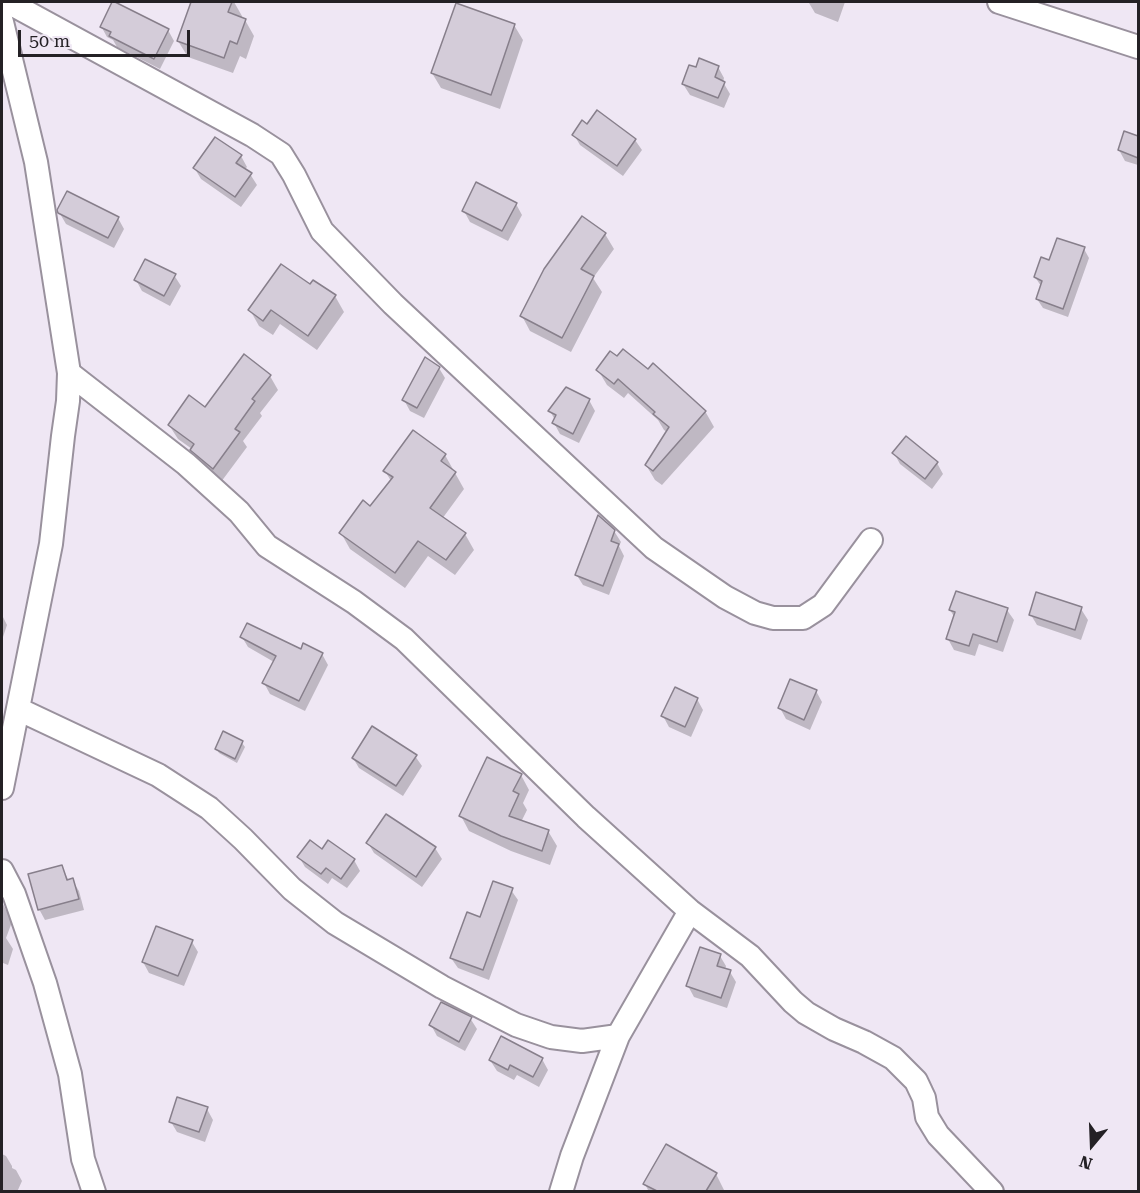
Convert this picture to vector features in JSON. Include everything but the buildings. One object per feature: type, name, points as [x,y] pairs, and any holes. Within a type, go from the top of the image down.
[{"type":"street","points":[[8,2],[252,135],[281,154],[322,231],[393,304],[654,548],[725,597],[755,613],[774,618],[803,618],[823,605],[871,540]]},
{"type":"street","points":[[999,2],[1138,47]]},
{"type":"street","points":[[2,22],[36,162],[69,373],[68,401],[51,544],[2,788]]},
{"type":"street","points":[[69,373],[186,464],[239,513],[267,546],[344,596],[404,639],[586,817],[690,911],[750,956],[806,1013],[893,1058],[916,1081],[924,1098],[927,1117],[938,1135],[992,1191]]},
{"type":"street","points":[[18,709],[158,775],[209,808],[243,839],[292,890],[335,923],[442,987],[516,1025],[551,1037],[582,1041],[618,1036]]},
{"type":"street","points":[[2,871],[14,894],[45,983],[70,1074],[83,1159],[94,1191]]},
{"type":"street","points":[[561,1191],[618,1036],[690,911]]}]
